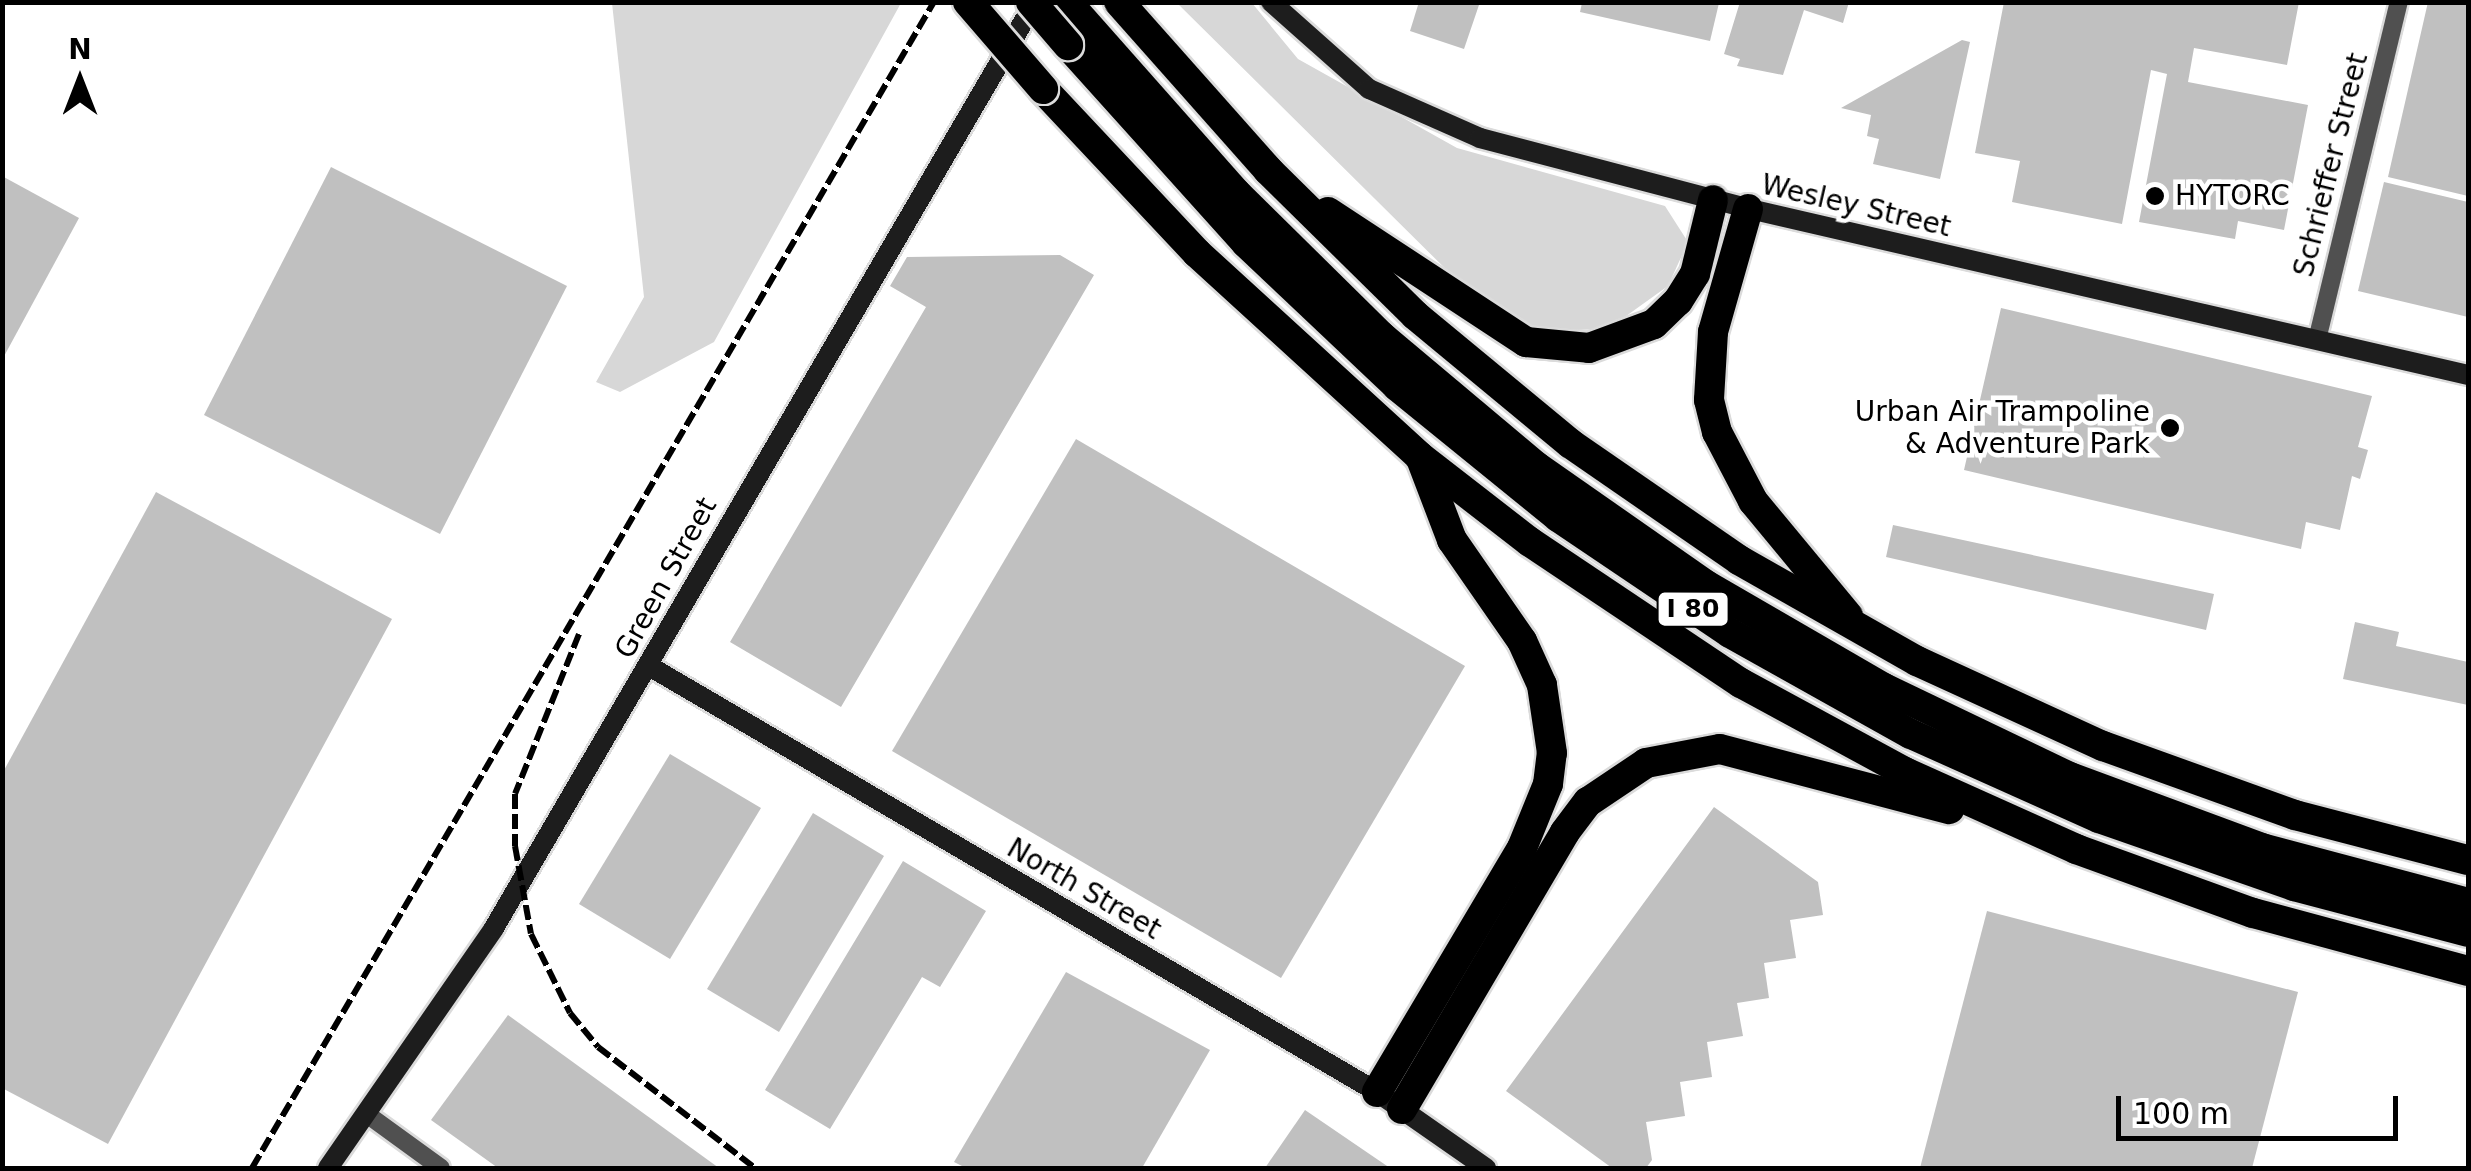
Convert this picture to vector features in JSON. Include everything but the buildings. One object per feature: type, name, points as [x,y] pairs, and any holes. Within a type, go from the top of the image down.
[{"type":"highway","name":"I 80","points":[[968,2],[1043,89],[1220,274],[1420,456],[1530,542],[1740,683],[1905,772],[2050,838],[2238,908],[2468,971]]},
{"type":"highway","name":"I 80","points":[[1033,2],[1073,23],[1236,193],[1382,337],[1537,467],[1706,585],[1884,688],[2070,777],[2262,848],[2468,904]]},
{"type":"highway","name":"I 80","points":[[1119,2],[1268,170],[1402,304],[1558,434],[1682,524],[1861,632],[2040,720],[2166,771],[2295,815],[2468,860]]},
{"type":"highway","name":"I 80","points":[[1073,23],[1246,242],[1397,386],[1558,516],[1730,632],[1911,734],[2099,818],[2294,886],[2468,932]]},
{"type":"highway","points":[[1268,170],[1477,315],[1526,342],[1557,348],[1622,340],[1654,324],[1695,274],[1713,200]]},
{"type":"highway","points":[[1748,209],[1708,368],[1717,432],[1753,501],[1861,632]]},
{"type":"highway","points":[[1389,1100],[1522,848],[1548,784],[1552,753],[1535,670],[1492,590],[1452,540],[1420,456]]},
{"type":"highway","points":[[1389,1100],[1564,832],[1588,802],[1646,763],[1720,748],[2050,838]]},
{"type":"street","name":"Green Street","points":[[328,1168],[494,928],[1033,2]]},
{"type":"street","name":"Wesley Street","points":[[1271,2],[1340,67],[1402,109],[1480,138],[1748,209],[2468,376]]},
{"type":"street","name":"Schrieffer Street","points":[[2317,340],[2399,2]]},
{"type":"street","name":"North Street","points":[[649,666],[1389,1100],[1486,1168]]},
{"type":"street","points":[[368,1115],[441,1168]]},
{"type":"shaded area","points":[[612,3],[901,3],[714,342],[620,392],[596,382],[644,297]]},
{"type":"shaded area","points":[[1177,3],[1252,3],[1298,59],[1457,148],[1665,206],[1688,242],[1668,286],[1608,329],[1543,331],[1476,299]]},
{"type":"railway","points":[[252,1168],[934,2]]},
{"type":"railway","points":[[579,634],[515,794],[515,846],[531,934],[570,1013],[598,1047],[755,1168]]},
{"type":"place","name":"HYTORC","points":[[2155,196]]},
{"type":"place","name":"Urban Air Trampoline & Adventure Park","points":[[2170,428]]}]
